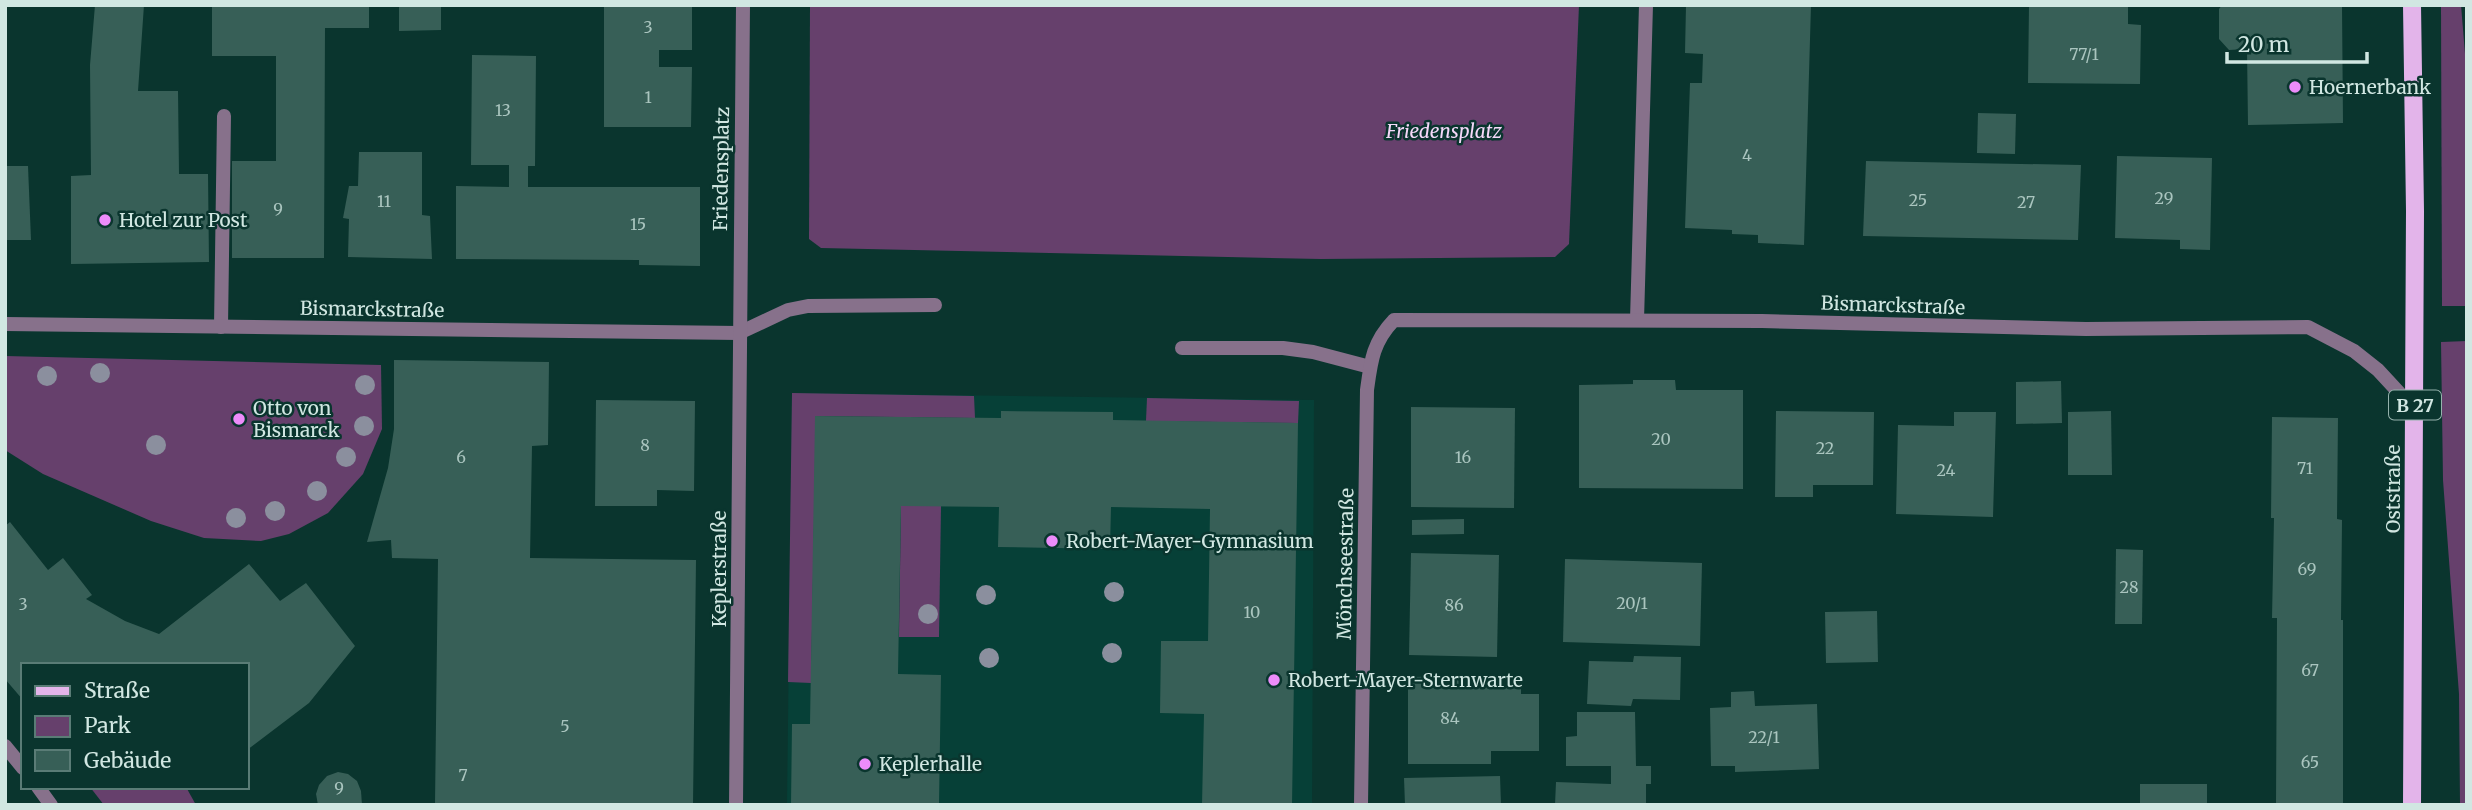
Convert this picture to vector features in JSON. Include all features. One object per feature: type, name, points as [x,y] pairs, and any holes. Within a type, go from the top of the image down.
[{"type":"main road","name":"Oststraße","points":[[2412,5],[2415,410],[2412,805]]},
{"type":"street","name":"Friedensplatz","points":[[739,332],[743,5]]},
{"type":"street","points":[[1637,320],[1646,5]]},
{"type":"street","points":[[221,327],[224,117]]},
{"type":"street","points":[[739,332],[789,310],[808,306],[934,305]]},
{"type":"street","name":"Bismarckstraße","points":[[1370,367],[1379,336],[1394,320],[1762,321],[2087,329],[2308,327],[2354,351],[2378,370],[2415,410]]},
{"type":"street","name":"Bismarckstraße","points":[[5,324],[739,332]]},
{"type":"street","name":"Keplerstraße","points":[[736,805],[739,332]]},
{"type":"street","points":[[1182,348],[1283,348],[1313,352],[1370,367]]},
{"type":"street","name":"Mönchseestraße","points":[[1361,805],[1367,390],[1370,367]]},
{"type":"street","points":[[5,746],[21,766]]},
{"type":"street","points":[[39,789],[51,805]]},
{"type":"shaded area","name":"Robert-Mayer-Gymnasium","points":[[792,393],[1314,400],[1312,805],[787,805]]},
{"type":"green space","name":"Friedensplatz","points":[[810,5],[1579,5],[1569,244],[1555,257],[1321,259],[821,248],[809,239]]},
{"type":"green space","points":[[2441,5],[2461,5],[2467,78],[2467,306],[2442,306]]},
{"type":"green space","points":[[2467,341],[2467,805],[2460,805],[2459,694],[2443,480],[2441,342]]},
{"type":"green space","points":[[5,356],[381,365],[382,429],[363,474],[328,513],[289,534],[261,541],[204,538],[151,521],[43,474],[5,450]]},
{"type":"green space","points":[[792,393],[974,396],[975,418],[816,416],[811,683],[788,682]]},
{"type":"green space","points":[[1147,398],[1299,401],[1298,423],[1146,421]]},
{"type":"green space","points":[[901,506],[941,506],[939,637],[899,637]]},
{"type":"green space","points":[[92,789],[187,789],[196,805],[104,805]]},
{"type":"building","points":[[95,5],[144,5],[138,91],[178,91],[179,174],[208,174],[209,262],[71,264],[71,176],[91,175],[90,65]]},
{"type":"building","points":[[212,5],[369,5],[369,28],[325,28],[324,258],[232,258],[232,161],[276,161],[276,56],[212,56]]},
{"type":"building","points":[[399,5],[441,5],[441,30],[399,31]]},
{"type":"building","points":[[604,5],[692,5],[692,50],[659,50],[659,67],[692,67],[691,127],[604,127]]},
{"type":"building","points":[[1686,5],[1811,5],[1804,245],[1758,243],[1758,235],[1732,234],[1732,230],[1685,228],[1690,83],[1702,83],[1703,54],[1685,53]]},
{"type":"building","points":[[2029,5],[2128,5],[2128,24],[2141,25],[2140,84],[2028,83]]},
{"type":"building","name":"Hoernerbank","points":[[2222,5],[2342,5],[2343,123],[2248,125],[2247,49],[2229,50],[2219,39],[2219,9]]},
{"type":"building","points":[[472,55],[536,56],[535,166],[528,166],[528,187],[700,187],[700,266],[639,265],[639,260],[456,259],[456,186],[509,187],[509,165],[471,165]]},
{"type":"building","points":[[1978,113],[2016,114],[2015,154],[1977,153]]},
{"type":"building","points":[[359,152],[422,152],[422,215],[430,216],[432,259],[348,257],[349,219],[343,218],[349,186],[358,186]]},
{"type":"building","points":[[2117,156],[2212,158],[2210,250],[2180,249],[2180,240],[2115,238]]},
{"type":"building","points":[[1866,161],[2081,165],[2078,240],[1863,236]]},
{"type":"building","points":[[5,166],[28,166],[31,240],[5,240]]},
{"type":"building","points":[[394,360],[549,362],[548,445],[532,446],[530,558],[696,560],[693,805],[435,804],[438,559],[392,558],[391,540],[367,542],[388,468],[394,429]]},
{"type":"building","points":[[1633,380],[1675,380],[1676,390],[1743,390],[1743,489],[1579,488],[1579,385],[1633,384]]},
{"type":"building","points":[[2061,381],[2062,423],[2016,424],[2016,382]]},
{"type":"building","points":[[596,400],[695,401],[694,491],[657,490],[657,506],[595,506]]},
{"type":"building","points":[[1411,407],[1515,408],[1514,508],[1411,507]]},
{"type":"building","points":[[1001,411],[1113,412],[1113,420],[1298,423],[1292,805],[1202,805],[1204,714],[1160,713],[1161,641],[1208,641],[1210,509],[1111,507],[1110,549],[998,547],[999,507],[901,506],[898,674],[941,675],[939,805],[791,805],[792,724],[810,724],[815,416],[1001,418]]},
{"type":"building","points":[[1776,411],[1874,412],[1873,485],[1813,485],[1813,497],[1775,497]]},
{"type":"building","points":[[2111,411],[2112,475],[2068,475],[2068,412]]},
{"type":"building","points":[[1954,412],[1996,412],[1993,517],[1896,514],[1898,425],[1954,426]]},
{"type":"building","points":[[2272,417],[2338,418],[2337,519],[2342,520],[2343,805],[2276,805],[2277,618],[2272,618]]},
{"type":"building","points":[[1464,519],[1464,534],[1412,535],[1412,520]]},
{"type":"building","points":[[10,522],[48,570],[63,558],[92,595],[86,599],[125,621],[159,634],[249,564],[280,601],[306,583],[355,646],[309,703],[248,749],[248,663],[21,663],[21,698],[5,679],[5,526]]},
{"type":"building","points":[[2116,549],[2143,550],[2142,624],[2115,624]]},
{"type":"building","points":[[1411,553],[1499,555],[1497,657],[1409,655]]},
{"type":"building","points":[[1565,559],[1702,563],[1700,646],[1563,642]]},
{"type":"building","points":[[1877,611],[1878,662],[1826,663],[1825,612]]},
{"type":"building","points":[[1634,656],[1681,657],[1680,700],[1633,699],[1631,706],[1587,704],[1589,661],[1633,662]]},
{"type":"building","points":[[1491,676],[1491,686],[1521,685],[1521,694],[1539,694],[1539,751],[1491,751],[1491,764],[1408,764],[1408,677]]},
{"type":"building","points":[[1754,691],[1755,706],[1817,704],[1819,769],[1735,772],[1735,766],[1711,766],[1710,708],[1731,707],[1731,692]]},
{"type":"building","points":[[1577,712],[1635,712],[1636,766],[1651,766],[1651,784],[1646,784],[1646,805],[1555,805],[1556,782],[1611,784],[1611,766],[1566,766],[1566,737],[1577,736]]},
{"type":"building","points":[[338,772],[348,774],[357,781],[362,805],[318,805],[316,794],[319,785],[327,776]]},
{"type":"building","points":[[1500,776],[1501,805],[1405,805],[1404,778]]},
{"type":"building","points":[[2140,784],[2207,784],[2207,805],[2140,805]]},
{"type":"place","name":"Hoernerbank","points":[[2295,87]]},
{"type":"place","name":"Hotel zur Post","points":[[105,220]]},
{"type":"place","name":"Otto von Bismarck","points":[[239,419]]},
{"type":"place","name":"Robert-Mayer-Gymnasium","points":[[1052,541]]},
{"type":"place","name":"Robert-Mayer-Sternwarte","points":[[1274,680]]},
{"type":"place","name":"Keplerhalle","points":[[865,764]]}]
